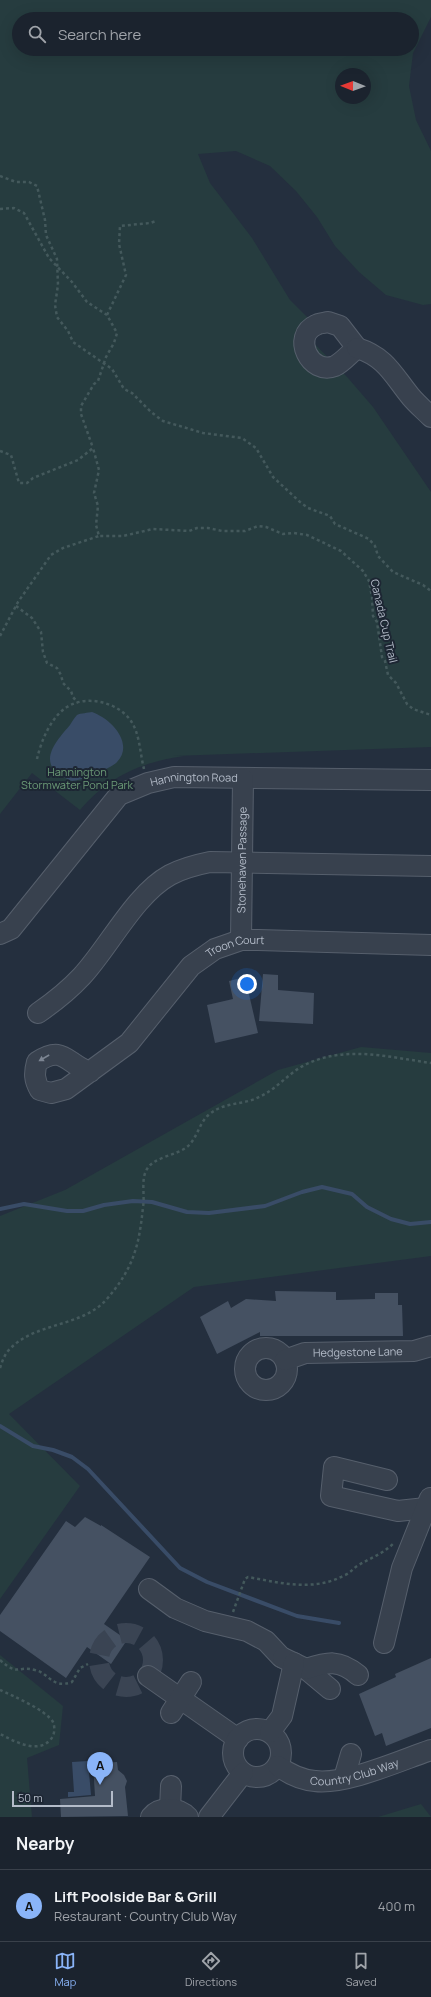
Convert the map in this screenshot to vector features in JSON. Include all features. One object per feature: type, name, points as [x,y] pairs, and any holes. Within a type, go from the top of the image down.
[{"type":"street","points":[[357,348],[370,352],[384,361],[412,397],[431,417]]},
{"type":"street","name":"Hannington Road","points":[[0,934],[11,929],[119,796],[148,783],[174,776],[243,779],[431,780]]},
{"type":"street","name":"Stonehaven Passage","points":[[242,940],[241,862],[243,779]]},
{"type":"street","points":[[38,1013],[62,996],[82,976],[152,888],[168,876],[190,866],[210,862],[241,862],[431,866]]},
{"type":"street","name":"Troon Court","points":[[90,1072],[129,1042],[191,966],[215,949],[242,940],[431,945]]},
{"type":"street","name":"Hedgestone Lane","points":[[285,1360],[305,1353],[414,1351],[431,1346]]},
{"type":"street","points":[[387,1480],[334,1468],[331,1496],[398,1511],[429,1504]]},
{"type":"street","points":[[384,1643],[402,1568],[429,1504]]},
{"type":"street","points":[[149,1589],[175,1608],[205,1621],[247,1631],[266,1641],[287,1661],[330,1689]]},
{"type":"street","points":[[287,1661],[341,1663],[358,1675]]},
{"type":"street","points":[[270,1732],[282,1716],[287,1661]]},
{"type":"street","points":[[148,1676],[175,1706],[211,1728],[238,1739]]},
{"type":"street","points":[[175,1706],[191,1682]]},
{"type":"street","points":[[254,1728],[270,1732],[277,1739],[280,1747],[278,1766],[271,1773],[262,1776],[252,1776],[243,1773],[236,1765],[233,1755],[234,1745],[245,1732],[254,1728]]},
{"type":"street","name":"Country Club Way","points":[[278,1766],[297,1784],[344,1778],[431,1750]]},
{"type":"street","points":[[344,1778],[351,1754]]},
{"type":"street","points":[[209,1817],[243,1773]]},
{"type":"street","points":[[170,1808],[171,1786]]},
{"type":"street","points":[[151,1817],[161,1810],[170,1808],[185,1814],[188,1817]]},
{"type":"path","points":[[0,176],[16,182],[29,182],[37,186],[45,220],[46,235],[57,259],[57,295],[55,305],[57,317],[68,331],[73,342],[118,376],[118,381],[124,389],[132,393],[151,412],[163,421],[174,422],[182,428],[203,433],[242,438],[256,448],[273,477],[308,508],[330,516],[335,524],[369,539],[381,560],[392,572],[423,585],[431,591]]},
{"type":"path","points":[[0,209],[14,208],[24,213],[50,258],[88,302],[107,315],[117,333],[98,381],[94,384],[81,406],[81,414],[94,448],[99,470],[94,493],[98,506],[96,525],[99,536]]},
{"type":"path","points":[[107,315],[126,275],[119,244],[120,226],[150,224],[156,221]]},
{"type":"path","points":[[0,451],[11,456],[19,483],[27,483],[33,478],[78,460],[94,448]]},
{"type":"path","name":"Canada Cup Trail","points":[[0,636],[16,606],[51,555],[63,548],[99,536],[123,536],[153,528],[189,531],[197,528],[208,528],[229,531],[245,531],[258,526],[266,527],[283,534],[294,533],[307,535],[341,551],[363,571],[369,581],[373,616],[377,622],[382,656],[385,661],[388,675],[396,683],[407,704],[413,709],[431,714]]},
{"type":"path","points":[[16,606],[32,618],[41,632],[43,652],[47,663],[57,668],[63,683],[71,691],[73,697],[78,703]]},
{"type":"path","points":[[37,759],[45,736],[56,718],[68,706],[92,701],[108,704],[121,711],[131,721],[136,732],[148,783]]},
{"type":"path","points":[[0,1368],[6,1353],[13,1346],[35,1333],[76,1318],[97,1308],[123,1278],[131,1266],[136,1252],[143,1207],[144,1178],[148,1166],[187,1147],[194,1139],[209,1114],[225,1106],[259,1097],[303,1066],[329,1057],[364,1053],[431,1063]]},
{"type":"path","points":[[235,1604],[244,1579],[248,1577],[304,1586],[335,1580],[384,1553],[398,1539]]},
{"type":"path","points":[[0,1660],[11,1669],[34,1669],[50,1680],[67,1684],[72,1682],[80,1668],[88,1664]]},
{"type":"path","points":[[0,1690],[46,1715],[52,1721],[55,1730],[53,1737],[49,1742],[37,1746],[21,1744],[0,1734]]},
{"type":"green space","name":"Hannington Stormwater Pond Park","points":[[0,0],[431,0],[431,17],[419,41],[419,12],[12,12],[12,56],[413,56],[409,86],[416,120],[431,151],[431,304],[423,305],[386,295],[359,272],[335,246],[317,217],[296,191],[270,166],[236,151],[198,154],[210,183],[252,238],[290,300],[315,325],[306,335],[348,378],[373,407],[431,492],[431,747],[173,756],[184,756],[154,762],[126,773],[102,788],[80,810],[32,773],[0,814]]},
{"type":"green space","points":[[361,1047],[431,1053],[431,1256],[194,1287],[9,1414],[80,1486],[0,1599],[0,1216],[65,1190],[278,1070]]},
{"type":"green space","points":[[0,1655],[63,1706],[59,1745],[27,1758],[32,1817],[0,1817]]},
{"type":"green space","points":[[421,1804],[431,1817],[378,1817]]},
{"type":"water","points":[[92,712],[113,725],[118,732],[122,739],[122,755],[114,765],[109,768],[88,777],[72,781],[56,772],[52,766],[50,760],[53,747],[77,715]]},
{"type":"water","points":[[88,1761],[91,1795],[68,1797],[68,1792],[74,1792],[72,1762]]},
{"type":"building","points":[[263,974],[278,975],[278,990],[314,993],[313,1024],[259,1021]]},
{"type":"building","points":[[245,977],[258,1033],[215,1043],[207,1005],[233,999],[229,981]]},
{"type":"building","points":[[275,1291],[336,1292],[336,1300],[375,1299],[375,1293],[398,1293],[398,1305],[402,1305],[403,1336],[260,1336],[260,1332],[217,1354],[200,1317],[228,1301],[231,1308],[246,1299],[276,1301]]},
{"type":"building","points":[[85,1517],[101,1525],[150,1557],[104,1624],[127,1640],[111,1664],[87,1647],[66,1678],[0,1631],[0,1615],[66,1521],[75,1527]]},
{"type":"building","points":[[431,1658],[431,1728],[386,1746],[382,1733],[375,1736],[359,1694],[396,1677],[395,1674]]},
{"type":"building","points":[[117,1762],[118,1770],[124,1775],[127,1781],[125,1787],[128,1816],[61,1817],[60,1799],[95,1796],[93,1764]]},
{"type":"waterway","points":[[0,1209],[24,1204],[67,1211],[83,1211],[104,1205],[133,1201],[152,1202],[187,1212],[209,1213],[265,1206],[302,1192],[322,1187],[352,1194],[367,1207],[391,1219],[410,1224],[431,1222]]},
{"type":"waterway","points":[[0,1426],[33,1446],[53,1450],[72,1457],[88,1469],[180,1568],[207,1582],[297,1616],[339,1623]]},
{"type":"tunnel","points":[[126,1633],[136,1635],[145,1641],[151,1650],[153,1660],[151,1670],[145,1679],[136,1685],[126,1687],[116,1685],[107,1679],[101,1670],[99,1660],[101,1650],[107,1641],[116,1635],[126,1633]]},
{"type":"place","name":"Lift Poolside Bar & Grill","points":[[100,1785]]}]
